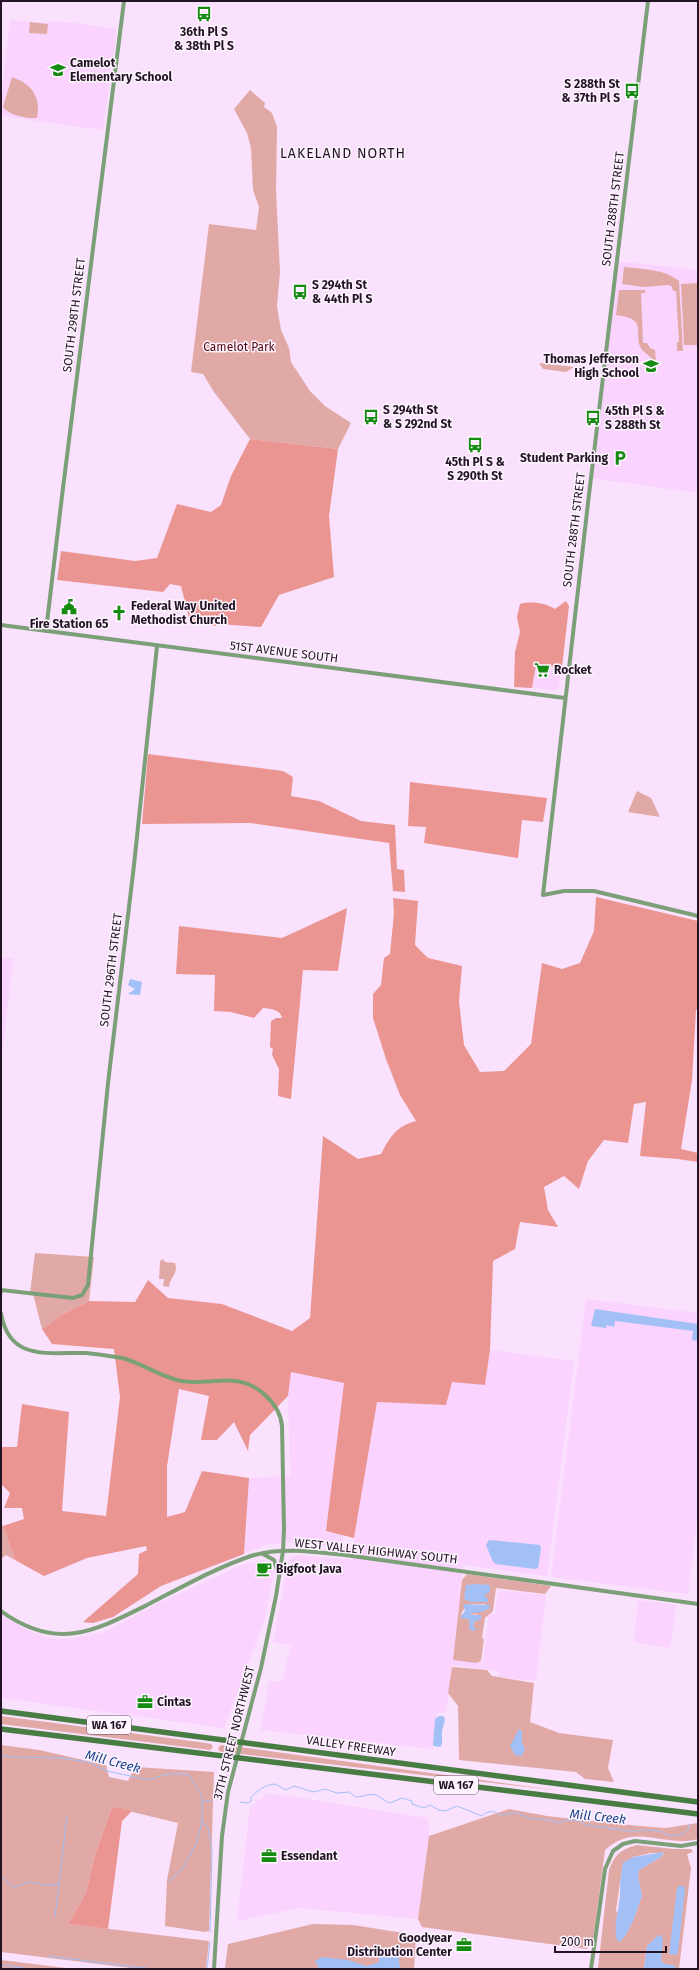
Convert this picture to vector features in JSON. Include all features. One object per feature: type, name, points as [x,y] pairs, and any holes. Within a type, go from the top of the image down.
[{"type":"highway","name":"VALLEY FREEWAY","points":[[1,1711],[698,1802]]},
{"type":"highway","name":"WA 167","points":[[1,1728],[698,1814]]},
{"type":"main road","name":"SOUTH 298TH STREET","points":[[46,631],[124,1]]},
{"type":"main road","name":"SOUTH 288TH STREET","points":[[648,1],[565,698],[543,896],[564,891],[594,891],[698,916]]},
{"type":"main road","name":"51ST AVENUE SOUTH","points":[[1,625],[565,698]]},
{"type":"main road","name":"SOUTH 296TH STREET","points":[[1,1291],[68,1298],[82,1295],[87,1290],[108,1083],[158,646]]},
{"type":"main road","name":"37TH STREET NORTHWEST","points":[[1,1313],[7,1334],[14,1342],[37,1353],[51,1355],[86,1353],[106,1355],[124,1359],[182,1381],[238,1381],[256,1388],[272,1402],[282,1422],[283,1551],[261,1668],[228,1792],[222,1836],[214,1969]]},
{"type":"main road","name":"WEST VALLEY HIGHWAY SOUTH","points":[[1,1611],[24,1625],[44,1632],[67,1634],[88,1631],[110,1623],[177,1590],[256,1555],[283,1551],[302,1551],[345,1555],[698,1604]]},
{"type":"main road","points":[[256,1555],[267,1555],[274,1560],[279,1578]]},
{"type":"main road","points":[[591,1969],[605,1869],[609,1856],[623,1844],[643,1841],[681,1846],[698,1843]]},
{"type":"shaded area","name":"Camelot Elementary School","points":[[10,20],[47,23],[68,22],[117,29],[103,130],[1,116],[1,100]]},
{"type":"shaded area","name":"Thomas Jefferson High School","points":[[616,261],[698,270],[698,493],[591,478]]},
{"type":"shaded area","points":[[250,439],[338,449],[329,516],[334,577],[279,595],[261,627],[220,624],[215,626],[190,622],[181,586],[170,584],[163,592],[57,580],[61,551],[135,561],[157,558],[177,504],[211,512],[221,505],[231,476]]},
{"type":"shaded area","points":[[566,601],[569,606],[562,667],[536,664],[532,688],[514,687],[515,652],[520,632],[517,617],[520,604],[538,603],[555,609]]},
{"type":"shaded area","points":[[536,663],[562,667],[558,690],[532,688]]},
{"type":"shaded area","points":[[148,754],[283,771],[293,777],[291,796],[319,801],[361,821],[395,825],[397,869],[404,870],[405,892],[393,891],[389,843],[250,823],[142,824]]},
{"type":"shaded area","points":[[410,782],[547,798],[543,822],[522,820],[518,858],[424,843],[426,827],[408,826]]},
{"type":"shaded area","points":[[596,897],[698,921],[698,1009],[696,1010],[692,1080],[681,1149],[698,1153],[698,1162],[640,1156],[646,1102],[634,1104],[628,1143],[604,1140],[588,1161],[579,1189],[564,1176],[544,1187],[548,1210],[558,1227],[520,1222],[515,1249],[493,1261],[490,1350],[485,1385],[452,1382],[446,1405],[377,1402],[354,1538],[326,1531],[344,1383],[291,1372],[288,1396],[250,1435],[248,1451],[234,1422],[217,1440],[201,1440],[209,1396],[179,1389],[167,1466],[167,1517],[185,1512],[202,1471],[249,1478],[244,1554],[161,1586],[113,1617],[93,1623],[83,1622],[138,1574],[139,1554],[147,1550],[146,1546],[87,1558],[44,1576],[15,1560],[3,1526],[24,1519],[22,1508],[4,1508],[10,1493],[1,1484],[1,1447],[17,1447],[22,1404],[69,1412],[62,1511],[106,1516],[120,1397],[114,1349],[52,1344],[42,1329],[63,1314],[89,1301],[135,1302],[148,1280],[168,1298],[222,1304],[292,1331],[310,1318],[323,1136],[358,1159],[381,1154],[387,1142],[394,1133],[403,1126],[416,1121],[400,1095],[386,1059],[373,1018],[373,994],[381,985],[384,958],[390,954],[394,913],[393,898],[418,901],[415,945],[428,958],[462,966],[459,1001],[464,1045],[480,1072],[504,1071],[531,1044],[542,963],[562,969],[580,963],[594,931]]},
{"type":"shaded area","points":[[347,908],[338,971],[303,970],[291,1099],[278,1096],[279,1069],[272,1055],[273,1049],[270,1047],[271,1021],[276,1018],[282,1018],[281,1015],[275,1010],[263,1008],[254,1018],[231,1012],[214,1011],[215,975],[176,974],[179,926],[282,938]]},
{"type":"shaded area","points":[[1,957],[13,959],[1,1064]]},
{"type":"shaded area","points":[[586,1299],[698,1313],[698,1511],[688,1594],[551,1577]]},
{"type":"shaded area","points":[[490,1350],[574,1361],[547,1576],[463,1565],[453,1660],[483,1663],[489,1613],[495,1614],[498,1590],[546,1595],[536,1681],[498,1677],[498,1671],[452,1665],[446,1712],[437,1713],[433,1749],[261,1730],[269,1681],[282,1682],[291,1645],[273,1642],[289,1559],[296,1555],[353,1560],[354,1538],[377,1402],[446,1405],[452,1381],[485,1385]]},
{"type":"shaded area","points":[[291,1372],[345,1383],[327,1531],[343,1535],[341,1548],[295,1542],[269,1544],[244,1553],[249,1478],[290,1476],[288,1396]]},
{"type":"shaded area","points":[[264,1560],[274,1571],[265,1619],[224,1728],[1,1698],[1,1612],[22,1628],[52,1639],[66,1639],[86,1636],[105,1632],[157,1604],[242,1565]]},
{"type":"shaded area","points":[[638,1600],[676,1605],[670,1648],[634,1642]]},
{"type":"shaded area","points":[[268,1793],[428,1818],[429,1836],[418,1919],[299,1908],[237,1921],[250,1807]]},
{"type":"shaded area","points":[[112,1807],[132,1811],[122,1821],[108,1929],[68,1924],[86,1893],[94,1858]]},
{"type":"green space","points":[[30,22],[48,24],[47,34],[29,33]]},
{"type":"green space","points":[[12,77],[25,83],[34,92],[38,104],[37,118],[18,116],[9,112],[3,107]]},
{"type":"green space","name":"Camelot Park","points":[[250,90],[265,103],[264,107],[272,113],[277,127],[276,190],[280,272],[277,306],[281,330],[289,348],[291,362],[310,391],[325,406],[351,423],[338,449],[250,439],[214,392],[203,374],[191,372],[209,224],[256,230],[259,207],[253,190],[251,148],[247,133],[234,109]]},
{"type":"green space","points":[[624,267],[660,272],[679,281],[683,351],[677,351],[677,342],[679,342],[676,291],[673,291],[672,287],[669,285],[643,287],[622,284]]},
{"type":"green space","points":[[698,283],[698,345],[684,345],[681,284]]},
{"type":"green space","points":[[619,290],[645,290],[645,293],[641,293],[643,343],[647,343],[650,348],[655,350],[656,362],[642,350],[639,344],[637,324],[633,320],[626,317],[616,315]]},
{"type":"green space","points":[[539,363],[574,367],[566,372],[543,369]]},
{"type":"green space","points":[[637,791],[651,798],[660,817],[628,812]]},
{"type":"green space","points":[[35,1253],[94,1257],[89,1301],[63,1314],[42,1329],[33,1294],[30,1293]]},
{"type":"green space","points":[[163,1259],[165,1262],[175,1263],[176,1267],[169,1287],[163,1286],[164,1279],[159,1279],[160,1261]]},
{"type":"green space","points":[[1,1524],[15,1560],[6,1555],[1,1559]]},
{"type":"green space","points":[[467,1574],[551,1586],[545,1594],[496,1588],[493,1611],[485,1618],[481,1661],[476,1663],[453,1660],[462,1580]],"holes":[[[467,1604],[486,1604],[475,1612],[470,1613],[471,1615],[477,1614],[473,1626],[471,1620],[464,1618],[461,1614]]]},
{"type":"green space","points":[[452,1667],[487,1670],[492,1676],[534,1683],[530,1722],[559,1733],[613,1740],[608,1768],[614,1782],[585,1779],[576,1772],[459,1760],[458,1706],[448,1693]]},
{"type":"green space","points":[[1,1716],[199,1742],[211,1744],[213,1747],[210,1750],[1,1724]]},
{"type":"green space","points":[[1,1745],[39,1750],[106,1765],[109,1777],[128,1781],[135,1767],[214,1772],[209,1931],[205,1932],[165,1926],[167,1880],[178,1823],[112,1807],[94,1858],[86,1893],[68,1924],[209,1941],[206,1969],[139,1969],[1,1952]]},
{"type":"green space","points":[[221,1745],[562,1791],[223,1752],[219,1751],[218,1748]]},
{"type":"green space","points":[[509,1809],[547,1816],[666,1828],[698,1823],[698,1839],[673,1841],[650,1837],[628,1838],[616,1842],[605,1850],[593,1941],[587,1949],[422,1927],[418,1919],[429,1836]]},
{"type":"green space","points":[[637,1845],[674,1849],[691,1849],[693,1852],[687,1854],[691,1868],[679,1969],[675,1969],[675,1966],[665,1964],[661,1961],[661,1956],[647,1946],[644,1969],[598,1968],[609,1870],[616,1856],[622,1851]],"holes":[[[651,1853],[664,1853],[661,1857],[639,1870],[638,1876],[642,1896],[633,1921],[625,1936],[616,1910],[623,1863],[633,1857]]]},
{"type":"green space","points":[[313,1924],[353,1925],[416,1935],[414,1969],[225,1968],[228,1944]]},
{"type":"green space","points":[[1,1960],[74,1969],[1,1969]]},
{"type":"water","points":[[130,979],[142,982],[140,995],[128,994],[135,989],[128,985]]},
{"type":"water","points":[[595,1309],[698,1324],[698,1341],[692,1340],[693,1331],[615,1321],[614,1327],[607,1325],[606,1328],[591,1326]]},
{"type":"water","points":[[489,1540],[540,1545],[541,1549],[538,1568],[534,1569],[496,1564],[493,1562],[486,1545]]},
{"type":"water","points":[[466,1585],[490,1585],[490,1592],[484,1595],[488,1599],[488,1602],[471,1602],[464,1599]]},
{"type":"water","points":[[463,1604],[490,1605],[489,1609],[481,1612],[470,1613],[472,1615],[481,1615],[481,1619],[474,1622],[473,1626],[476,1629],[474,1631],[470,1630],[470,1620],[460,1617],[465,1611]]},
{"type":"water","points":[[439,1716],[443,1716],[445,1719],[442,1731],[442,1744],[440,1747],[433,1745],[435,1719]]},
{"type":"water","points":[[519,1729],[522,1731],[522,1742],[525,1749],[522,1756],[515,1755],[510,1746]]},
{"type":"water","points":[[664,1852],[661,1857],[639,1870],[638,1876],[642,1896],[633,1921],[620,1942],[617,1940],[616,1921],[620,1898],[623,1863],[633,1857]]},
{"type":"water","points":[[679,1886],[684,1886],[685,1890],[678,1952],[676,1955],[669,1954],[677,1888]]},
{"type":"water","points":[[658,1935],[663,1939],[661,1961],[665,1964],[676,1966],[675,1969],[644,1969],[647,1946]]},
{"type":"water","points":[[382,1948],[398,1952],[400,1969],[319,1969],[315,1961],[322,1957],[348,1960],[367,1966],[379,1962],[379,1952]]},
{"type":"waterway","name":"Mill Creek","points":[[1,1755],[10,1757],[60,1758],[88,1762],[107,1771],[149,1780],[167,1774],[188,1774],[202,1796],[202,1822],[196,1844],[182,1869],[169,1881]]},
{"type":"waterway","name":"Mill Creek","points":[[240,1802],[248,1803],[251,1801],[251,1797],[259,1790],[268,1785],[275,1784],[286,1790],[294,1786],[314,1792],[325,1789],[337,1793],[349,1792],[356,1797],[376,1795],[390,1803],[402,1798],[412,1801],[412,1804],[424,1808],[430,1805],[439,1810],[445,1811],[457,1806],[482,1816],[491,1812],[495,1812],[500,1815],[518,1813],[528,1818],[554,1821],[557,1823],[567,1820],[580,1821],[586,1825],[629,1831],[660,1831],[671,1836],[683,1834],[688,1830],[689,1825]]},
{"type":"waterway","points":[[202,1802],[212,1800]]},
{"type":"waterway","points":[[55,1917],[67,1816]]},
{"type":"waterway","points":[[202,1822],[208,1828],[212,1851],[210,1932]]},
{"type":"waterway","points":[[1,1876],[15,1887],[29,1882],[44,1885],[59,1884]]},
{"type":"waterway","points":[[207,1969],[210,1942]]},
{"type":"waterway","points":[[48,1956],[153,1969]]},
{"type":"waterway","points":[[1,1965],[31,1969]]},
{"type":"place","name":"36th Pl S & 38th Pl S","points":[[204,14]]},
{"type":"place","name":"Camelot Elementary School","points":[[58,70]]},
{"type":"place","name":"S 288th St & 37th Pl S","points":[[632,91]]},
{"type":"place","name":"S 294th St & 44th Pl S","points":[[300,292]]},
{"type":"place","name":"Thomas Jefferson High School","points":[[651,366]]},
{"type":"place","name":"S 294th St & S 292nd St","points":[[371,417]]},
{"type":"place","name":"45th Pl S & S 288th St","points":[[593,418]]},
{"type":"place","name":"45th Pl S & S 290th St","points":[[475,445]]},
{"type":"place","name":"Student Parking","points":[[620,458]]},
{"type":"place","name":"Fire Station 65","points":[[69,607]]},
{"type":"place","name":"Federal Way United Methodist Church","points":[[119,613]]},
{"type":"place","name":"Rocket","points":[[542,670]]},
{"type":"place","name":"Bigfoot Java","points":[[264,1569]]},
{"type":"place","name":"Cintas","points":[[145,1702]]},
{"type":"place","name":"Essendant","points":[[269,1856]]},
{"type":"place","name":"Goodyear Distribution Center","points":[[464,1945]]},
{"type":"district","name":"LAKELAND NORTH","points":[[343,153]]}]
